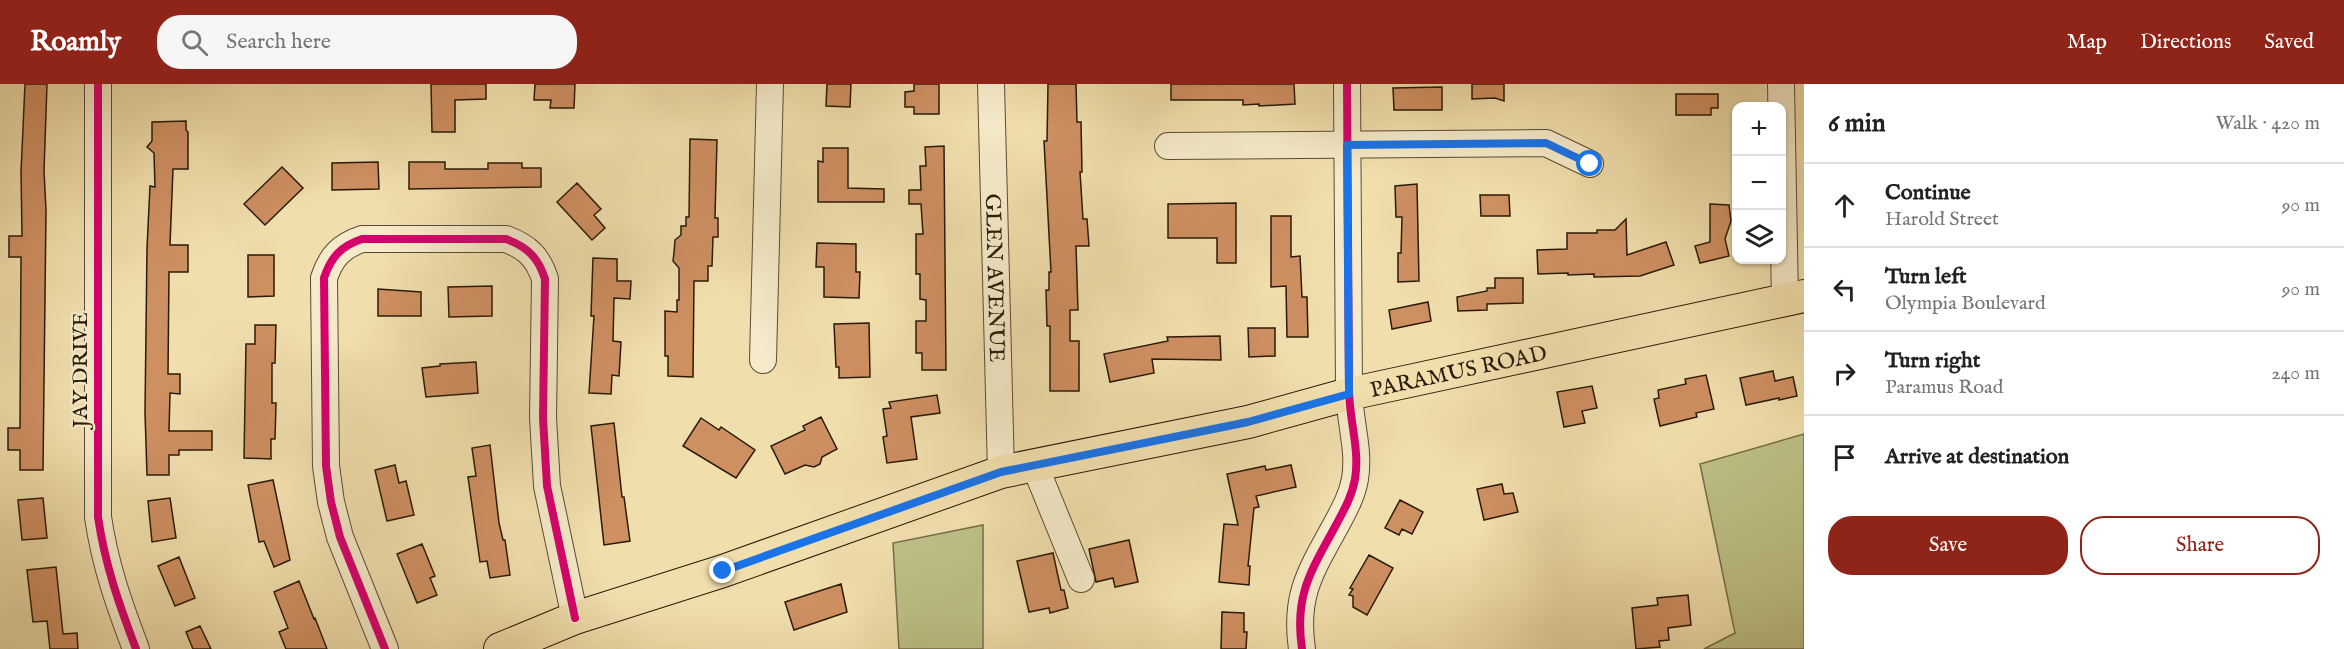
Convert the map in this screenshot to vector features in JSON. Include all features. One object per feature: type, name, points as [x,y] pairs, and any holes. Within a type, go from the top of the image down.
[{"type":"main road","name":"PARAMUS ROAD","points":[[500,649],[575,618],[723,571],[1001,472],[1248,422],[1349,394],[1794,298]]},
{"type":"street","name":"JAY DRIVE","points":[[98,84],[98,517],[113,590],[136,649]]},
{"type":"street","points":[[763,360],[770,84]]},
{"type":"street","name":"GLEN AVENUE","points":[[991,84],[1001,472]]},
{"type":"street","points":[[1302,649],[1299,621],[1302,594],[1309,574],[1350,500],[1355,479],[1357,453],[1349,394],[1347,84]]},
{"type":"street","points":[[1781,84],[1794,298]]},
{"type":"street","points":[[1168,146],[1546,143],[1590,164]]},
{"type":"street","points":[[385,649],[340,537],[331,502],[326,466],[324,278],[328,265],[336,253],[348,244],[362,239],[506,239],[520,244],[540,265],[545,279],[543,418],[547,486],[575,618]]},
{"type":"street","points":[[1035,466],[1081,579]]},
{"type":"green space","points":[[1804,434],[1804,649],[1704,649],[1735,633],[1700,464]]},
{"type":"green space","points":[[983,525],[983,649],[899,649],[893,543]]},
{"type":"building","points":[[25,84],[47,84],[44,171],[46,210],[43,470],[20,470],[20,450],[8,450],[8,428],[20,428],[21,257],[9,257],[9,236],[22,236],[21,172]]},
{"type":"building","points":[[431,84],[486,84],[486,99],[455,100],[455,132],[432,132]]},
{"type":"building","points":[[535,84],[575,84],[574,108],[550,108],[551,100],[534,100]]},
{"type":"building","points":[[827,84],[851,84],[850,107],[826,106]]},
{"type":"building","points":[[914,84],[939,84],[939,114],[914,114],[914,107],[905,107],[905,92],[914,91]]},
{"type":"building","points":[[1048,84],[1076,84],[1077,122],[1081,122],[1082,172],[1080,172],[1083,219],[1087,219],[1089,246],[1076,246],[1078,310],[1070,310],[1070,341],[1079,341],[1079,391],[1050,391],[1050,326],[1047,326],[1046,290],[1049,290],[1049,272],[1051,272],[1044,141],[1047,141]]},
{"type":"building","points":[[1171,84],[1294,84],[1295,104],[1259,106],[1259,104],[1243,105],[1243,100],[1171,100]]},
{"type":"building","points":[[1472,84],[1504,84],[1504,101],[1495,98],[1472,99]]},
{"type":"building","points":[[1442,87],[1442,110],[1394,110],[1393,88]]},
{"type":"building","points":[[1676,94],[1718,94],[1718,108],[1711,108],[1711,115],[1676,115]]},
{"type":"building","points":[[186,121],[188,169],[173,169],[170,245],[188,245],[188,272],[169,272],[168,374],[180,374],[180,394],[170,393],[169,431],[212,431],[212,450],[179,450],[179,455],[169,455],[169,475],[147,475],[145,413],[147,248],[150,186],[155,187],[154,153],[147,147],[152,141],[152,122]]},
{"type":"building","points":[[690,139],[717,140],[715,218],[718,218],[718,237],[713,237],[712,266],[708,266],[708,281],[694,281],[693,377],[668,376],[668,356],[665,356],[665,311],[677,312],[677,300],[679,300],[679,268],[673,261],[675,240],[681,235],[681,226],[686,226],[686,217],[689,217]]},
{"type":"building","points":[[944,146],[946,370],[922,370],[922,353],[916,353],[916,321],[926,321],[926,300],[920,299],[920,274],[916,274],[916,234],[923,234],[921,204],[909,204],[909,190],[921,190],[920,166],[926,166],[925,147]]},
{"type":"building","points":[[823,148],[848,148],[848,188],[884,189],[884,202],[818,202],[818,161],[823,162]]},
{"type":"building","points":[[378,162],[379,189],[332,190],[332,163]]},
{"type":"building","points":[[409,162],[445,162],[445,169],[488,169],[488,163],[522,163],[522,168],[541,168],[541,187],[409,189]]},
{"type":"building","points":[[282,167],[303,188],[265,225],[244,204]]},
{"type":"building","points":[[577,183],[601,209],[594,215],[605,228],[592,240],[557,202]]},
{"type":"building","points":[[1417,184],[1419,281],[1398,282],[1402,217],[1396,217],[1395,186]]},
{"type":"building","points":[[1480,195],[1509,195],[1510,216],[1481,216]]},
{"type":"building","points":[[1236,203],[1236,263],[1217,263],[1217,238],[1168,238],[1168,204]]},
{"type":"building","points":[[1710,204],[1729,205],[1731,221],[1725,239],[1729,256],[1700,263],[1695,246],[1710,242]]},
{"type":"building","points":[[1271,216],[1291,216],[1291,257],[1300,256],[1302,297],[1307,297],[1308,337],[1287,337],[1286,286],[1271,287]]},
{"type":"building","points":[[1626,219],[1627,255],[1666,242],[1674,265],[1640,276],[1594,277],[1594,274],[1538,274],[1537,250],[1567,249],[1567,233],[1597,233],[1597,230],[1615,230]]},
{"type":"building","points":[[817,243],[856,244],[856,272],[860,272],[859,298],[824,297],[824,267],[816,267]]},
{"type":"building","points":[[248,255],[274,255],[274,296],[248,297]]},
{"type":"building","points":[[593,258],[617,259],[617,281],[631,281],[630,299],[614,298],[613,341],[621,342],[619,376],[612,375],[611,394],[589,393],[594,316],[591,316]]},
{"type":"building","points":[[1495,278],[1523,278],[1523,303],[1487,304],[1487,310],[1458,311],[1457,297],[1487,291],[1487,288],[1495,288]]},
{"type":"building","points":[[492,286],[492,316],[449,317],[448,287]]},
{"type":"building","points":[[378,289],[421,292],[421,316],[378,316]]},
{"type":"building","points":[[1428,302],[1431,321],[1392,329],[1389,310]]},
{"type":"building","points":[[869,323],[870,377],[839,378],[839,367],[836,367],[834,324]]},
{"type":"building","points":[[255,325],[276,325],[275,363],[272,363],[272,403],[276,403],[275,439],[271,439],[271,459],[244,458],[246,344],[255,344]]},
{"type":"building","points":[[1248,328],[1275,328],[1275,356],[1249,357]]},
{"type":"building","points":[[1220,336],[1221,360],[1152,359],[1154,373],[1110,382],[1104,354],[1168,341],[1167,337]]},
{"type":"building","points":[[476,362],[478,393],[426,397],[422,368],[440,366],[440,364]]},
{"type":"building","points":[[1773,371],[1775,381],[1793,377],[1797,396],[1746,405],[1740,378]]},
{"type":"building","points":[[1706,375],[1714,409],[1696,413],[1697,417],[1660,426],[1654,399],[1659,398],[1658,390],[1686,384],[1685,379]]},
{"type":"building","points":[[1592,386],[1597,408],[1582,411],[1585,423],[1564,427],[1557,392]]},
{"type":"building","points":[[937,395],[940,413],[911,417],[917,459],[887,463],[883,437],[887,436],[883,409],[891,408],[889,402]]},
{"type":"building","points":[[821,417],[837,449],[822,457],[820,464],[814,467],[805,465],[785,474],[771,446],[805,430],[803,426]]},
{"type":"building","points":[[701,418],[719,430],[721,427],[755,450],[736,478],[683,446]]},
{"type":"building","points":[[614,423],[622,497],[624,497],[630,541],[604,545],[591,426]]},
{"type":"building","points":[[490,445],[499,523],[503,540],[505,540],[510,575],[490,578],[487,561],[480,562],[468,477],[476,476],[472,448]]},
{"type":"building","points":[[395,465],[399,483],[406,481],[414,515],[387,521],[375,470]]},
{"type":"building","points":[[1291,465],[1296,487],[1256,496],[1259,507],[1254,508],[1248,566],[1250,566],[1249,585],[1219,582],[1224,524],[1238,525],[1227,474],[1265,466],[1266,470]]},
{"type":"building","points":[[273,480],[290,560],[274,567],[264,541],[259,542],[248,485]]},
{"type":"building","points":[[1502,484],[1504,494],[1513,493],[1518,512],[1484,520],[1477,489]]},
{"type":"building","points":[[43,498],[47,538],[22,540],[18,500]]},
{"type":"building","points":[[170,498],[176,538],[152,542],[148,501]]},
{"type":"building","points":[[1400,500],[1423,512],[1412,534],[1402,529],[1399,535],[1385,528]]},
{"type":"building","points":[[1129,540],[1138,582],[1115,587],[1113,578],[1096,582],[1089,549]]},
{"type":"building","points":[[422,544],[435,576],[430,578],[437,595],[417,603],[397,554]]},
{"type":"building","points":[[1053,553],[1061,590],[1064,590],[1068,608],[1050,613],[1049,608],[1029,612],[1017,561]]},
{"type":"building","points":[[1369,555],[1393,568],[1367,615],[1353,607],[1353,596],[1349,595],[1353,589],[1350,588]]},
{"type":"building","points":[[179,557],[195,598],[175,606],[158,566]]},
{"type":"building","points":[[56,567],[63,634],[77,633],[78,649],[50,649],[47,621],[33,622],[27,570]]},
{"type":"building","points":[[299,581],[327,649],[286,649],[279,632],[288,628],[274,592]]},
{"type":"building","points":[[841,584],[847,612],[794,630],[785,602]]},
{"type":"building","points":[[1688,595],[1691,625],[1668,628],[1669,640],[1659,641],[1660,647],[1636,649],[1632,608],[1658,605],[1657,598]]},
{"type":"building","points":[[1222,612],[1244,613],[1244,632],[1247,632],[1246,649],[1221,649]]},
{"type":"building","points":[[200,626],[211,649],[193,649],[186,632]]},
{"type":"cycle path","points":[[98,84],[98,517],[113,584],[136,649]]},
{"type":"cycle path","points":[[1302,649],[1300,613],[1307,584],[1347,503],[1354,485],[1356,468],[1349,389],[1347,84]]},
{"type":"cycle path","points":[[385,649],[340,537],[331,502],[326,466],[324,278],[338,253],[348,245],[362,239],[506,239],[526,249],[539,265],[545,279],[543,418],[547,486],[575,618]]},
{"type":"route","points":[[723,571],[1001,472],[1248,422],[1349,394],[1347,145],[1546,143],[1590,164]]}]
